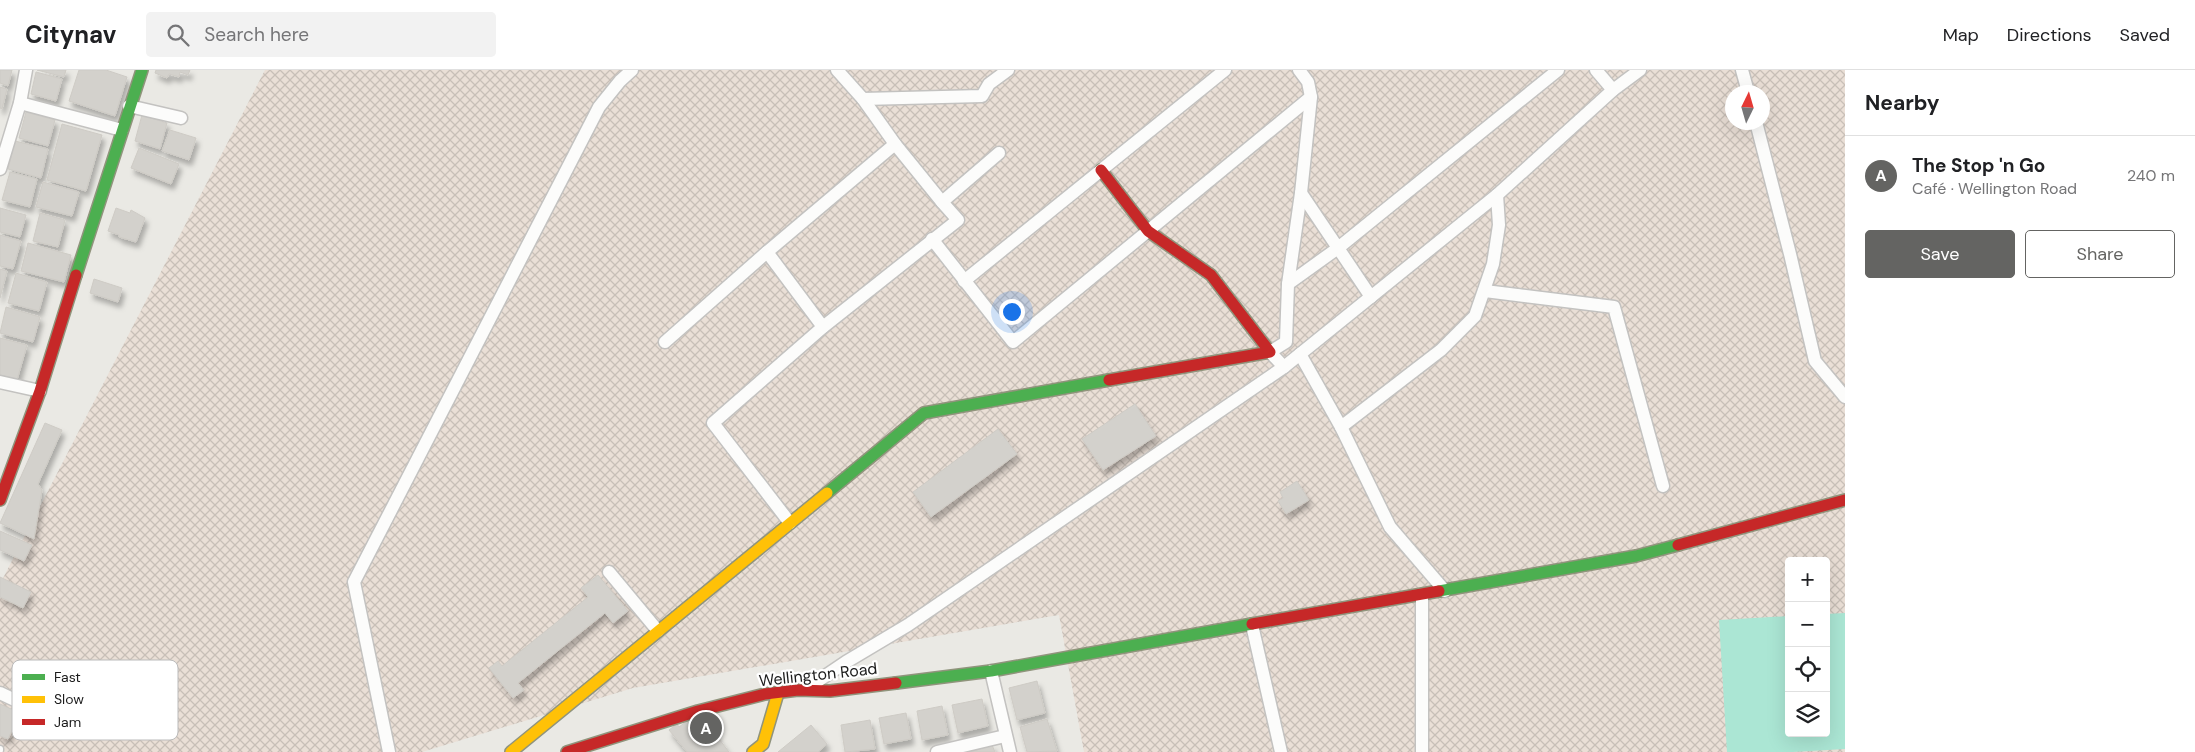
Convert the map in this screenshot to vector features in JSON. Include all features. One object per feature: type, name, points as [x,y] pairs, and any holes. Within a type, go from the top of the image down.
[{"type":"street","points":[[0,168],[20,103],[26,70]]},
{"type":"street","points":[[0,500],[40,391],[142,70]]},
{"type":"street","points":[[389,752],[354,582],[599,107],[620,81],[632,70]]},
{"type":"street","points":[[790,523],[713,423],[823,327],[958,220],[895,144],[863,99],[837,70]]},
{"type":"street","points":[[863,99],[982,96],[989,84],[1008,70]]},
{"type":"street","points":[[964,281],[1224,70]]},
{"type":"street","points":[[511,752],[924,413],[1270,352],[1286,342],[1288,284],[1301,193],[1310,97],[1308,82],[1299,70]]},
{"type":"street","points":[[1288,284],[1338,248],[1558,70]]},
{"type":"street","points":[[1596,70],[1613,90]]},
{"type":"street","points":[[806,689],[846,662],[908,625],[1284,367],[1497,195],[1613,90],[1640,70]]},
{"type":"street","points":[[1742,70],[1746,85]]},
{"type":"street","points":[[932,239],[1013,342],[1310,97]]},
{"type":"street","points":[[20,103],[122,130]]},
{"type":"street","points":[[129,106],[181,118]]},
{"type":"street","points":[[1758,130],[1793,263],[1815,361],[1845,397]]},
{"type":"street","points":[[665,342],[767,252],[895,144]]},
{"type":"street","points":[[942,202],[999,153]]},
{"type":"street","points":[[1101,170],[1148,231],[1211,276],[1270,352],[1284,367]]},
{"type":"street","points":[[1301,193],[1371,297]]},
{"type":"street","points":[[1341,427],[1441,350],[1475,316],[1485,292],[1493,264],[1499,225],[1497,195]]},
{"type":"street","points":[[767,252],[823,327]]},
{"type":"street","points":[[1485,292],[1614,308],[1663,486]]},
{"type":"street","points":[[1300,354],[1341,427],[1390,527],[1445,591]]},
{"type":"street","points":[[0,382],[40,391]]},
{"type":"street","name":"Wellington Road","points":[[569,752],[735,700],[806,689],[830,691],[991,671],[1445,591],[1636,556],[1845,500]]},
{"type":"street","points":[[609,572],[658,631]]},
{"type":"street","points":[[1422,595],[1422,752]]},
{"type":"street","points":[[1252,625],[1281,752]]},
{"type":"street","points":[[991,671],[1010,752]]},
{"type":"street","points":[[0,693],[12,699]]},
{"type":"street","points":[[753,752],[763,744],[778,693]]},
{"type":"street","points":[[937,752],[957,750],[1005,736]]},
{"type":"shaded area","points":[[265,70],[1845,70],[1845,752],[1084,752],[1059,615],[633,688],[422,752],[0,752],[0,584]]},
{"type":"green space","points":[[1845,613],[1845,749],[1793,752],[1727,752],[1719,620],[1785,616],[1785,737],[1830,737],[1830,614]]},
{"type":"building","points":[[0,70],[12,70],[8,86],[0,83]]},
{"type":"building","points":[[37,70],[66,70],[64,77]]},
{"type":"building","points":[[79,70],[106,70],[127,77],[115,116],[69,101]]},
{"type":"building","points":[[156,70],[190,70],[188,75],[180,72],[179,77],[169,74],[167,78],[155,73]]},
{"type":"building","points":[[36,72],[62,79],[56,101],[31,94]]},
{"type":"building","points":[[0,87],[7,89],[2,109],[0,108]]},
{"type":"building","points":[[26,112],[55,120],[48,146],[19,138]]},
{"type":"building","points":[[142,115],[167,123],[160,149],[135,141]]},
{"type":"building","points":[[62,124],[102,135],[86,191],[47,180]]},
{"type":"building","points":[[170,130],[196,138],[189,160],[162,151]]},
{"type":"building","points":[[15,141],[48,149],[41,178],[8,169]]},
{"type":"building","points":[[139,148],[179,164],[171,184],[131,168]]},
{"type":"building","points":[[10,172],[37,179],[30,207],[2,200]]},
{"type":"building","points":[[43,182],[79,192],[72,216],[36,207]]},
{"type":"building","points":[[0,208],[26,215],[20,237],[0,232]]},
{"type":"building","points":[[116,208],[130,213],[131,210],[145,218],[136,242],[119,237],[119,235],[108,231]]},
{"type":"building","points":[[40,213],[65,220],[58,247],[33,241]]},
{"type":"building","points":[[0,235],[21,241],[13,269],[0,266]]},
{"type":"building","points":[[28,243],[71,255],[64,282],[21,271]]},
{"type":"building","points":[[0,269],[7,271],[0,298]]},
{"type":"building","points":[[16,273],[47,282],[39,311],[8,303]]},
{"type":"building","points":[[94,279],[122,288],[118,302],[90,293]]},
{"type":"building","points":[[6,307],[40,317],[33,342],[0,333]]},
{"type":"building","points":[[0,338],[27,345],[17,380],[0,375]]},
{"type":"building","points":[[1135,404],[1156,436],[1103,470],[1082,439]]},
{"type":"building","points":[[45,423],[62,430],[38,484],[42,490],[34,539],[0,523]]},
{"type":"building","points":[[998,429],[1017,454],[931,517],[913,492]]},
{"type":"building","points":[[1297,481],[1309,500],[1286,514],[1278,501],[1283,498],[1280,492]]},
{"type":"building","points":[[0,531],[32,545],[24,561],[0,550]]},
{"type":"building","points":[[598,575],[628,611],[613,623],[605,613],[518,683],[524,690],[513,698],[489,668],[498,661],[502,666],[588,597],[581,588]]},
{"type":"building","points":[[0,577],[31,592],[23,608],[0,597]]},
{"type":"building","points":[[1037,681],[1045,713],[1017,720],[1009,688]]},
{"type":"building","points":[[982,699],[988,726],[958,733],[952,705]]},
{"type":"building","points":[[0,704],[12,709],[12,730],[8,739],[0,736]]},
{"type":"building","points":[[942,706],[948,735],[922,740],[917,711]]},
{"type":"building","points":[[906,713],[911,739],[884,744],[879,718]]},
{"type":"building","points":[[704,719],[729,752],[687,752],[669,730],[677,724],[679,727],[687,721],[690,725],[693,723],[696,726]]},
{"type":"building","points":[[1047,719],[1057,751],[1027,752],[1020,727]]},
{"type":"building","points":[[870,720],[875,749],[845,752],[841,725]]},
{"type":"building","points":[[811,725],[827,744],[818,752],[778,752]]},
{"type":"building","points":[[992,745],[995,752],[970,752]]},
{"type":"traffic: fast","points":[[76,275],[142,70]]},
{"type":"traffic: fast","points":[[827,493],[924,413],[1109,380]]},
{"type":"traffic: fast","points":[[1439,591],[1636,556],[1678,545]]},
{"type":"traffic: fast","points":[[896,683],[991,671],[1252,624]]},
{"type":"traffic: slow","points":[[511,752],[827,493]]},
{"type":"traffic: slow","points":[[753,752],[763,744],[778,693]]},
{"type":"traffic: jam","points":[[1101,170],[1148,231],[1211,275],[1270,352],[1109,380]]},
{"type":"traffic: jam","points":[[0,500],[40,391],[76,275]]},
{"type":"traffic: jam","points":[[1678,545],[1845,500]]},
{"type":"traffic: jam","points":[[1252,624],[1439,591]]},
{"type":"traffic: jam","points":[[567,752],[698,711],[765,694],[798,690],[830,691],[896,683]]},
{"type":"place","name":"The Stop 'n Go","points":[[706,728]]}]
